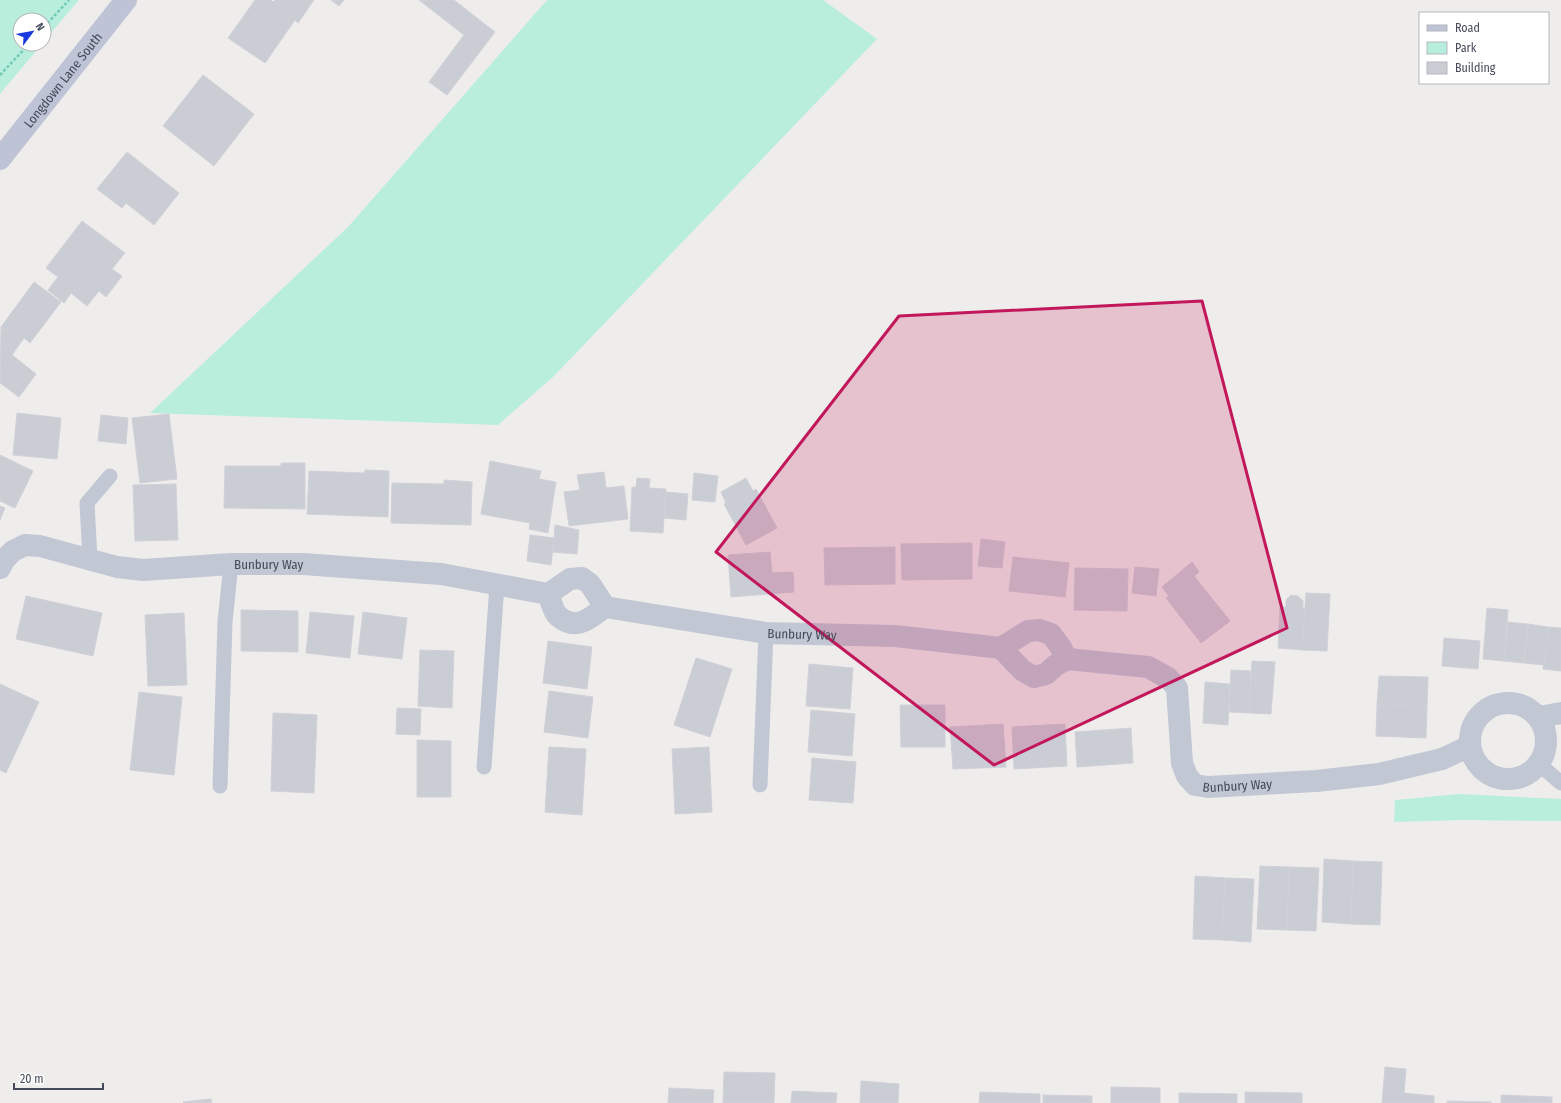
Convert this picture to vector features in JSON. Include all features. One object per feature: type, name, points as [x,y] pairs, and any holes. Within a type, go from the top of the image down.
[{"type":"main road","name":"Longdown Lane South","points":[[0,160],[126,0]]},
{"type":"street","name":"Bunbury Way","points":[[0,568],[4,560],[13,551],[25,545],[40,546],[117,567],[143,570],[231,564],[303,564],[433,574],[548,594]]},
{"type":"street","points":[[582,578],[590,584],[605,607],[586,622],[573,624],[558,616],[548,594],[570,579],[582,578]]},
{"type":"street","name":"Bunbury Way","points":[[605,607],[766,633],[895,636],[1001,648]]},
{"type":"street","points":[[1039,630],[1051,634],[1067,659],[1056,664],[1046,674],[1034,677],[1022,670],[1001,648],[1028,631],[1039,630]]},
{"type":"street","name":"Bunbury Way","points":[[1067,659],[1148,667],[1168,678],[1177,688],[1182,763],[1187,776],[1195,785],[1208,787],[1316,781],[1379,774],[1442,759],[1470,746]]},
{"type":"street","points":[[1503,702],[1518,703],[1531,709],[1539,717],[1546,729],[1547,738],[1545,752],[1539,764],[1527,775],[1514,779],[1495,777],[1481,769],[1474,758],[1470,746],[1472,726],[1479,716],[1489,707],[1503,702]]},
{"type":"street","points":[[1539,717],[1561,713]]},
{"type":"lane","points":[[90,559],[87,503],[110,476]]},
{"type":"lane","points":[[220,786],[225,629],[231,564]]},
{"type":"lane","points":[[484,767],[497,585]]},
{"type":"lane","points":[[760,785],[766,633]]},
{"type":"lane","points":[[1539,764],[1561,783]]},
{"type":"path","points":[[52,18],[69,0]]},
{"type":"path","points":[[0,75],[22,52]]},
{"type":"highlighted area","points":[[1202,301],[1287,628],[994,765],[716,552],[899,316]]},
{"type":"green space","points":[[0,0],[79,0],[52,32],[52,12],[12,12],[12,52],[35,52],[0,94]]},
{"type":"green space","points":[[547,0],[823,0],[877,39],[554,376],[498,425],[150,413],[348,227]]},
{"type":"green space","points":[[1459,794],[1561,799],[1561,821],[1461,820],[1394,822],[1395,800]]},
{"type":"building","points":[[255,0],[271,0],[273,2],[275,0],[314,0],[298,23],[295,20],[265,63],[228,38]]},
{"type":"building","points":[[331,0],[344,0],[339,6]]},
{"type":"building","points":[[419,0],[454,0],[495,32],[447,95],[429,82],[464,35]]},
{"type":"building","points":[[203,75],[254,114],[214,166],[163,126]]},
{"type":"building","points":[[127,152],[179,193],[154,225],[126,203],[122,208],[97,189]]},
{"type":"building","points":[[82,221],[125,253],[112,269],[122,276],[106,297],[99,291],[87,306],[71,293],[64,303],[48,290],[58,277],[46,268]]},
{"type":"building","points":[[34,282],[61,302],[30,343],[24,338],[21,342],[1,327]]},
{"type":"building","points":[[1,327],[21,342],[12,355],[36,374],[19,397],[0,383]]},
{"type":"building","points":[[17,413],[61,418],[57,459],[13,455]]},
{"type":"building","points":[[169,414],[177,479],[140,483],[132,418]]},
{"type":"building","points":[[101,415],[128,418],[126,444],[98,441]]},
{"type":"building","points":[[0,455],[33,471],[15,508],[0,501]]},
{"type":"building","points":[[490,461],[541,471],[539,479],[556,482],[548,533],[529,529],[530,523],[481,514]]},
{"type":"building","points":[[281,463],[305,463],[305,509],[224,508],[225,466],[281,466]]},
{"type":"building","points":[[365,470],[389,471],[388,517],[307,514],[309,471],[365,473]]},
{"type":"building","points":[[604,472],[606,488],[624,486],[628,519],[569,526],[564,492],[580,490],[577,475]]},
{"type":"building","points":[[694,473],[718,476],[715,502],[692,500]]},
{"type":"building","points":[[637,478],[650,479],[649,488],[666,489],[663,533],[630,531],[632,487],[636,487]]},
{"type":"building","points":[[746,478],[753,491],[756,489],[777,528],[746,545],[724,504],[726,503],[721,492]]},
{"type":"building","points":[[444,480],[472,482],[471,525],[391,523],[392,483],[444,484]]},
{"type":"building","points":[[176,484],[178,540],[135,541],[133,485]]},
{"type":"building","points":[[666,492],[688,494],[686,520],[664,518]]},
{"type":"building","points":[[0,506],[5,508],[0,520]]},
{"type":"building","points":[[555,525],[579,530],[577,554],[553,552]]},
{"type":"building","points":[[530,535],[554,538],[551,565],[527,561]]},
{"type":"building","points":[[981,539],[1005,542],[1002,568],[978,566]]},
{"type":"building","points":[[972,543],[972,579],[902,580],[901,544]]},
{"type":"building","points":[[895,547],[895,584],[825,585],[824,548]]},
{"type":"building","points":[[770,552],[772,573],[793,572],[794,592],[731,597],[728,555]]},
{"type":"building","points":[[1013,557],[1069,563],[1065,597],[1009,591]]},
{"type":"building","points":[[1192,562],[1199,572],[1194,576],[1230,621],[1201,643],[1166,598],[1169,596],[1162,587]]},
{"type":"building","points":[[1135,567],[1159,569],[1156,596],[1132,593]]},
{"type":"building","points":[[1075,568],[1128,569],[1127,611],[1074,610]]},
{"type":"building","points":[[1306,593],[1330,594],[1327,651],[1302,650]]},
{"type":"building","points":[[1291,595],[1298,596],[1303,601],[1303,609],[1305,609],[1302,650],[1278,648],[1280,607],[1286,607],[1286,600]]},
{"type":"building","points":[[26,596],[102,613],[93,656],[16,639]]},
{"type":"building","points":[[1487,608],[1508,610],[1504,661],[1483,659]]},
{"type":"building","points":[[241,610],[298,611],[298,652],[241,651]]},
{"type":"building","points":[[310,612],[354,616],[350,658],[306,653]]},
{"type":"building","points":[[363,612],[407,618],[402,659],[358,654]]},
{"type":"building","points":[[184,613],[187,685],[148,686],[145,615]]},
{"type":"building","points":[[1508,622],[1528,624],[1524,663],[1504,661]]},
{"type":"building","points":[[1528,624],[1548,627],[1544,665],[1524,663]]},
{"type":"building","points":[[1548,627],[1561,628],[1561,671],[1543,669]]},
{"type":"building","points":[[1444,638],[1480,641],[1478,669],[1442,666]]},
{"type":"building","points":[[548,641],[592,647],[587,689],[543,683]]},
{"type":"building","points":[[420,650],[454,651],[452,708],[418,706]]},
{"type":"building","points":[[696,658],[732,669],[710,737],[674,725]]},
{"type":"building","points":[[1252,661],[1275,662],[1271,714],[1249,713]]},
{"type":"building","points":[[809,664],[853,668],[850,709],[806,706]]},
{"type":"building","points":[[1231,670],[1251,671],[1249,713],[1229,712]]},
{"type":"building","points":[[1379,676],[1428,677],[1427,707],[1377,705]]},
{"type":"building","points":[[1205,682],[1230,684],[1228,725],[1203,723]]},
{"type":"building","points":[[0,684],[39,702],[6,773],[0,770]]},
{"type":"building","points":[[549,691],[593,697],[588,738],[544,732]]},
{"type":"building","points":[[139,692],[182,697],[174,775],[130,770]]},
{"type":"building","points":[[900,705],[945,705],[945,747],[901,747]]},
{"type":"building","points":[[1377,705],[1427,707],[1426,738],[1376,736]]},
{"type":"building","points":[[397,708],[421,709],[420,735],[396,734]]},
{"type":"building","points":[[811,710],[855,714],[852,756],[808,752]]},
{"type":"building","points":[[273,713],[317,715],[314,793],[271,791]]},
{"type":"building","points":[[1003,724],[1006,767],[953,769],[950,727]]},
{"type":"building","points":[[1065,724],[1067,766],[1014,769],[1012,727]]},
{"type":"building","points":[[1131,728],[1133,763],[1077,767],[1075,732]]},
{"type":"building","points":[[417,740],[451,741],[451,797],[417,797]]},
{"type":"building","points":[[549,747],[586,749],[582,815],[545,812]]},
{"type":"building","points":[[709,747],[712,812],[675,814],[672,749]]},
{"type":"building","points":[[812,758],[856,762],[853,803],[809,800]]},
{"type":"building","points":[[1324,859],[1353,861],[1351,924],[1322,922]]},
{"type":"building","points":[[1353,861],[1382,862],[1380,925],[1351,924]]},
{"type":"building","points":[[1260,866],[1289,867],[1287,930],[1257,929]]},
{"type":"building","points":[[1289,867],[1319,868],[1316,931],[1287,930]]},
{"type":"building","points":[[1195,876],[1225,878],[1222,940],[1193,939]]},
{"type":"building","points":[[1225,878],[1254,879],[1251,942],[1222,940]]},
{"type":"building","points":[[1385,1067],[1406,1069],[1404,1093],[1434,1096],[1434,1103],[1382,1103]]},
{"type":"building","points":[[724,1072],[775,1073],[774,1103],[723,1103]]},
{"type":"building","points":[[861,1081],[899,1084],[898,1103],[860,1103]]},
{"type":"building","points":[[1111,1087],[1160,1088],[1160,1103],[1111,1103]]},
{"type":"building","points":[[669,1088],[714,1090],[713,1103],[668,1103]]},
{"type":"building","points":[[792,1091],[837,1093],[836,1103],[791,1103]]},
{"type":"building","points":[[980,1092],[1040,1094],[1040,1103],[979,1103]]},
{"type":"building","points":[[1245,1092],[1302,1093],[1302,1103],[1245,1103]]},
{"type":"building","points":[[1179,1093],[1237,1094],[1237,1103],[1179,1103]]},
{"type":"building","points":[[1043,1095],[1092,1096],[1092,1103],[1043,1103]]},
{"type":"building","points":[[1501,1095],[1552,1097],[1552,1103],[1501,1103]]},
{"type":"building","points":[[211,1099],[212,1103],[183,1102]]},
{"type":"building","points":[[1447,1101],[1491,1102],[1491,1103],[1447,1103]]}]
